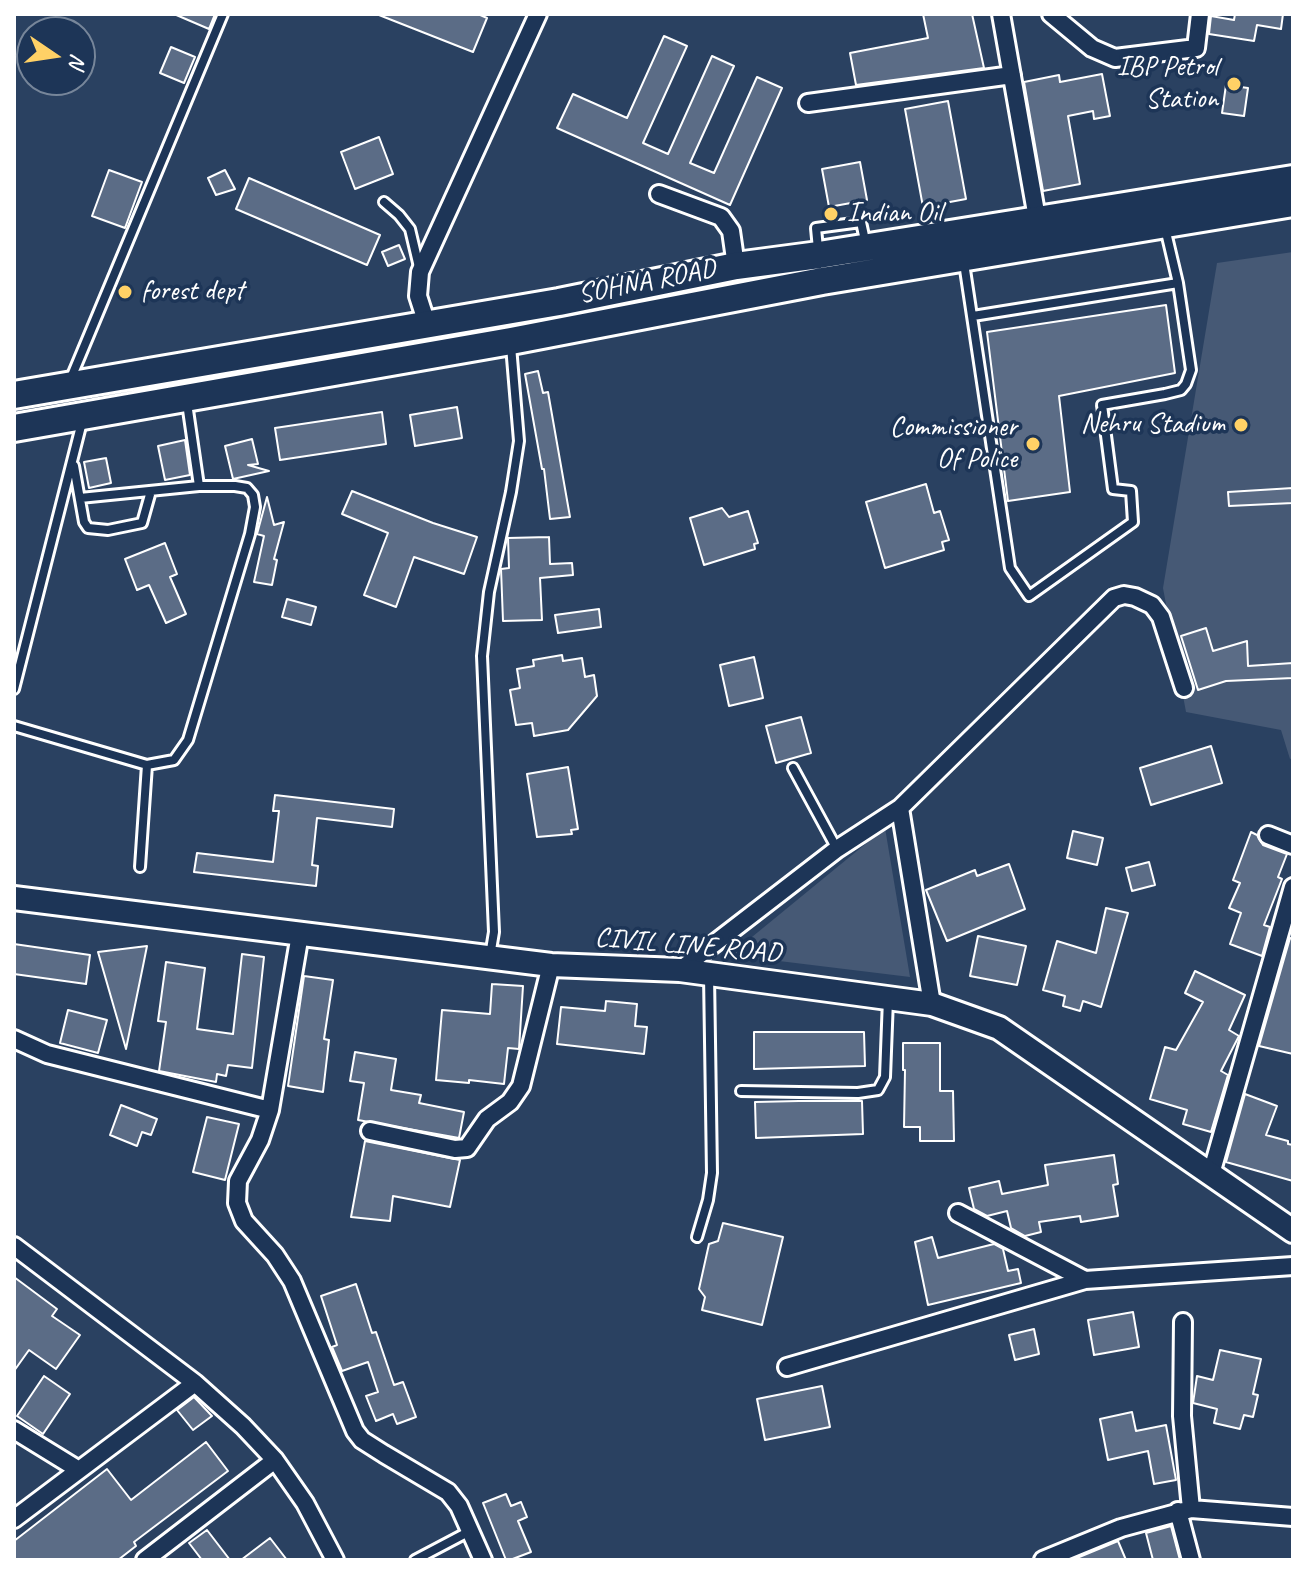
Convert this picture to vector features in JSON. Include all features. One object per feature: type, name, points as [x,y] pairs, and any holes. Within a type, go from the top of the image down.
[{"type":"main road","name":"SOHNA ROAD","points":[[14,428],[67,406],[427,324],[559,302],[736,266],[871,273],[963,258],[1293,179]]},
{"type":"main road","name":"SOHNA ROAD","points":[[14,395],[67,406],[186,398],[511,341],[820,268],[867,247],[1037,218],[1293,203]]},
{"type":"street","points":[[427,324],[418,296],[420,272],[538,14]]},
{"type":"street","points":[[1001,14],[1037,218]]},
{"type":"street","points":[[1051,14],[1092,48],[1115,58],[1196,48],[1200,14]]},
{"type":"street","points":[[808,103],[1012,75]]},
{"type":"street","points":[[659,194],[721,217],[731,231],[736,266]]},
{"type":"street","points":[[680,970],[837,849],[900,808],[1114,598],[1124,595],[1135,597],[1152,605],[1161,617],[1184,688]]},
{"type":"street","points":[[900,808],[932,1004]]},
{"type":"street","points":[[1268,835],[1293,845]]},
{"type":"street","points":[[1211,1174],[1293,887]]},
{"type":"street","name":"CIVIL LINE ROAD","points":[[14,898],[551,965],[680,970],[932,1004],[999,1028],[1293,1231]]},
{"type":"street","points":[[300,934],[270,1110],[260,1140],[238,1181],[237,1203],[244,1221],[275,1255],[292,1281],[355,1431],[362,1440],[448,1492],[459,1506],[483,1560]]},
{"type":"street","points":[[370,1131],[455,1149],[467,1148],[487,1119],[510,1102],[521,1086],[551,965]]},
{"type":"street","points":[[14,1039],[47,1054],[270,1110]]},
{"type":"street","points":[[958,1213],[1085,1280]]},
{"type":"street","points":[[14,1246],[195,1383],[243,1426],[275,1460],[305,1503],[335,1560]]},
{"type":"street","points":[[787,1367],[1085,1280],[1293,1266]]},
{"type":"street","points":[[1183,1322],[1184,1510],[1191,1560]]},
{"type":"street","points":[[14,1519],[195,1383]]},
{"type":"street","points":[[14,1430],[79,1470]]},
{"type":"street","points":[[145,1560],[275,1460]]},
{"type":"street","points":[[1043,1560],[1121,1528],[1184,1510],[1293,1517]]},
{"type":"lane","points":[[151,491],[142,523],[108,530],[88,528],[84,522],[73,461],[67,406],[223,14]]},
{"type":"lane","points":[[384,202],[410,229],[420,272]]},
{"type":"lane","points":[[963,258],[1010,568],[1029,596],[1133,522],[1131,491],[1113,489],[1102,405],[1181,390],[1191,370],[1178,283],[1162,212]]},
{"type":"lane","points":[[867,247],[871,273]]},
{"type":"lane","points":[[973,316],[1178,283]]},
{"type":"lane","points":[[490,956],[494,932],[482,656],[489,592],[519,441],[511,341]]},
{"type":"lane","points":[[186,398],[199,486]]},
{"type":"lane","points":[[14,689],[73,461]]},
{"type":"lane","points":[[14,726],[147,765],[174,760],[188,740],[255,507],[253,495],[247,488],[199,486],[80,498]]},
{"type":"lane","points":[[140,867],[147,765]]},
{"type":"lane","points":[[793,768],[837,849]]},
{"type":"lane","points":[[697,1237],[712,1173],[709,974]]},
{"type":"lane","points":[[741,1091],[858,1093],[878,1090],[885,1077],[888,998]]},
{"type":"lane","points":[[415,1560],[470,1531]]},
{"type":"shaded area","name":"Nehru Stadium","points":[[1293,252],[1293,758],[1290,759],[1281,730],[1186,712],[1163,588],[1217,263]]},
{"type":"shaded area","points":[[885,828],[910,977],[730,955]]},
{"type":"building","points":[[174,14],[215,14],[209,29]]},
{"type":"building","points":[[478,14],[487,18],[473,52],[379,15]]},
{"type":"building","points":[[923,14],[972,14],[984,68],[856,85],[850,53],[928,38]]},
{"type":"building","points":[[1235,14],[1283,14],[1281,29],[1257,25],[1254,41],[1209,34],[1211,16],[1234,20]]},
{"type":"building","points":[[664,36],[687,46],[643,143],[668,154],[712,56],[734,66],[690,163],[714,173],[757,77],[782,88],[730,205],[557,128],[573,94],[627,118]]},
{"type":"building","points":[[171,47],[195,57],[184,83],[160,73]]},
{"type":"building","points":[[1102,74],[1110,116],[1094,119],[1093,111],[1068,116],[1080,184],[1043,191],[1024,82],[1059,75],[1060,82]]},
{"type":"building","points":[[1226,85],[1248,88],[1244,116],[1222,113]]},
{"type":"building","points":[[948,101],[966,199],[923,207],[905,109]]},
{"type":"building","points":[[379,137],[393,174],[355,189],[341,152]]},
{"type":"building","points":[[860,162],[867,200],[829,207],[822,169]]},
{"type":"building","points":[[109,170],[142,182],[125,228],[92,216]]},
{"type":"building","points":[[225,170],[235,189],[216,195],[208,178]]},
{"type":"building","points":[[249,178],[380,235],[367,265],[236,209]]},
{"type":"building","points":[[399,245],[405,259],[388,266],[382,252]]},
{"type":"building","name":"Commissioner Of Police","points":[[1166,305],[1175,373],[1059,396],[1070,492],[1008,501],[987,332]]},
{"type":"building","points":[[538,371],[543,393],[548,392],[570,517],[550,519],[544,469],[525,374]]},
{"type":"building","points":[[457,407],[462,438],[415,446],[410,415]]},
{"type":"building","points":[[382,412],[386,444],[280,460],[275,428]]},
{"type":"building","points":[[252,439],[258,464],[248,465],[269,471],[233,479],[225,446]]},
{"type":"building","points":[[185,440],[190,475],[165,480],[158,446]]},
{"type":"building","points":[[106,458],[111,483],[89,488],[84,462]]},
{"type":"building","points":[[926,484],[934,513],[940,511],[949,540],[942,542],[944,550],[885,568],[866,502]]},
{"type":"building","points":[[1293,488],[1293,503],[1229,506],[1228,492]]},
{"type":"building","points":[[352,491],[477,537],[464,574],[414,557],[396,607],[364,595],[388,533],[342,514]]},
{"type":"building","points":[[267,497],[274,525],[284,522],[274,559],[277,560],[272,585],[254,582],[264,536],[257,534]]},
{"type":"building","points":[[722,508],[729,517],[748,511],[758,543],[754,544],[755,549],[704,565],[690,518]]},
{"type":"building","points":[[549,537],[550,564],[572,563],[573,575],[540,578],[542,620],[503,621],[501,569],[509,568],[508,538]]},
{"type":"building","points":[[165,543],[177,574],[170,577],[186,614],[166,623],[149,585],[137,590],[125,559]]},
{"type":"building","points":[[287,599],[316,607],[311,625],[282,617]]},
{"type":"building","points":[[599,609],[601,627],[558,633],[555,615]]},
{"type":"building","points":[[1206,628],[1213,651],[1247,641],[1248,666],[1293,663],[1293,678],[1226,681],[1198,690],[1181,636]]},
{"type":"building","points":[[562,655],[563,661],[582,658],[585,677],[594,675],[597,696],[568,730],[534,736],[532,723],[516,725],[510,690],[520,688],[517,669],[534,666],[533,660]]},
{"type":"building","points":[[754,657],[763,698],[729,706],[720,665]]},
{"type":"building","points":[[801,717],[811,753],[776,763],[766,726]]},
{"type":"building","points":[[1211,746],[1222,783],[1151,805],[1140,768]]},
{"type":"building","points":[[568,767],[578,829],[571,830],[572,834],[537,837],[527,774]]},
{"type":"building","points":[[275,795],[394,809],[392,827],[317,818],[312,865],[318,866],[316,886],[194,872],[197,853],[273,862],[279,811],[273,811]]},
{"type":"building","points":[[1073,831],[1103,838],[1097,865],[1067,858]]},
{"type":"building","points":[[1251,832],[1263,845],[1287,854],[1278,877],[1282,879],[1264,925],[1270,927],[1262,956],[1230,944],[1241,913],[1229,908],[1240,883],[1233,880]]},
{"type":"building","points":[[1149,862],[1155,885],[1132,891],[1126,868]]},
{"type":"building","points":[[1009,864],[1025,909],[947,941],[926,890],[975,870],[977,876]]},
{"type":"building","points":[[1106,908],[1128,913],[1101,1007],[1083,1001],[1080,1011],[1063,1006],[1065,996],[1043,990],[1057,941],[1096,953]]},
{"type":"building","points":[[978,936],[1026,946],[1017,985],[970,976]]},
{"type":"building","points":[[1290,938],[1293,939],[1293,1054],[1259,1046]]},
{"type":"building","points":[[14,944],[90,955],[86,984],[14,974]]},
{"type":"building","points":[[147,946],[143,966],[126,1049],[98,952]]},
{"type":"building","points":[[242,954],[264,957],[252,1068],[228,1065],[226,1076],[217,1074],[216,1082],[159,1071],[166,1022],[158,1021],[166,962],[205,968],[197,1029],[233,1034]]},
{"type":"building","points":[[1195,971],[1245,995],[1229,1030],[1239,1036],[1221,1071],[1228,1075],[1211,1132],[1183,1124],[1187,1110],[1150,1099],[1165,1047],[1176,1050],[1203,1002],[1185,993]]},
{"type":"building","points":[[304,976],[333,980],[324,1039],[329,1040],[323,1092],[288,1086]]},
{"type":"building","points":[[492,984],[523,986],[519,1049],[508,1048],[504,1084],[436,1080],[442,1010],[490,1014]]},
{"type":"building","points":[[606,1001],[637,1004],[635,1026],[647,1027],[644,1054],[557,1044],[561,1007],[605,1011]]},
{"type":"building","points":[[68,1010],[107,1020],[98,1053],[60,1043]]},
{"type":"building","points":[[754,1032],[864,1032],[865,1066],[754,1069]]},
{"type":"building","points":[[903,1043],[940,1043],[940,1091],[953,1091],[954,1141],[920,1141],[920,1127],[904,1127]]},
{"type":"building","points":[[355,1052],[396,1059],[391,1090],[421,1095],[419,1103],[464,1112],[459,1138],[358,1120],[364,1083],[350,1081]]},
{"type":"building","points":[[1245,1094],[1277,1106],[1266,1135],[1293,1145],[1293,1181],[1226,1162]]},
{"type":"building","points":[[862,1101],[863,1134],[756,1138],[755,1102]]},
{"type":"building","points":[[121,1105],[157,1119],[151,1135],[142,1132],[137,1146],[110,1135]]},
{"type":"building","points":[[207,1117],[239,1124],[225,1180],[193,1172]]},
{"type":"building","points":[[365,1141],[460,1160],[450,1207],[393,1196],[390,1221],[351,1217]]},
{"type":"building","points":[[1114,1155],[1118,1184],[1113,1185],[1118,1216],[1081,1222],[1080,1216],[1039,1222],[1041,1232],[1025,1236],[1011,1228],[1007,1211],[987,1216],[974,1209],[969,1188],[999,1181],[1002,1194],[1048,1185],[1045,1165]]},
{"type":"building","points":[[723,1223],[783,1237],[762,1325],[702,1310],[705,1297],[699,1289],[709,1244],[718,1241]]},
{"type":"building","points":[[932,1237],[938,1258],[994,1244],[1003,1249],[1008,1271],[1018,1269],[1021,1283],[928,1305],[915,1242]]},
{"type":"building","points":[[14,1277],[57,1309],[52,1316],[80,1335],[56,1369],[29,1350],[14,1371]]},
{"type":"building","points":[[356,1284],[394,1385],[403,1382],[416,1417],[397,1424],[393,1414],[376,1421],[366,1396],[378,1392],[368,1362],[342,1371],[332,1347],[337,1345],[321,1296]]},
{"type":"building","points":[[1133,1312],[1139,1347],[1094,1355],[1088,1320]]},
{"type":"building","points":[[1034,1329],[1039,1354],[1015,1360],[1009,1335]]},
{"type":"building","points":[[1220,1350],[1261,1359],[1253,1394],[1258,1395],[1253,1417],[1244,1415],[1240,1429],[1214,1423],[1217,1409],[1193,1403],[1197,1376],[1213,1380]]},
{"type":"building","points":[[44,1376],[70,1394],[43,1434],[17,1416]]},
{"type":"building","points":[[822,1386],[830,1427],[765,1440],[757,1399]]},
{"type":"building","points":[[194,1397],[212,1416],[193,1430],[177,1410]]},
{"type":"building","points":[[1132,1412],[1136,1431],[1166,1425],[1176,1480],[1154,1484],[1148,1451],[1108,1460],[1100,1419]]},
{"type":"building","points":[[206,1442],[228,1471],[134,1542],[136,1546],[118,1560],[14,1560],[14,1541],[107,1469],[131,1500]]},
{"type":"building","points":[[506,1494],[511,1506],[521,1502],[527,1517],[518,1521],[531,1552],[510,1560],[506,1560],[483,1503]]},
{"type":"building","points":[[1171,1526],[1180,1560],[1153,1560],[1146,1533]]},
{"type":"building","points":[[207,1530],[230,1560],[202,1560],[189,1543]]},
{"type":"building","points":[[270,1538],[287,1560],[241,1560]]},
{"type":"building","points":[[1118,1541],[1126,1560],[1072,1560]]},
{"type":"place","name":"IBP Petrol Station","points":[[1234,84]]},
{"type":"place","name":"Indian Oil","points":[[831,214]]},
{"type":"place","name":"forest dept","points":[[125,292]]},
{"type":"place","name":"Nehru Stadium","points":[[1241,425]]},
{"type":"place","name":"Commissioner Of Police","points":[[1033,444]]}]
